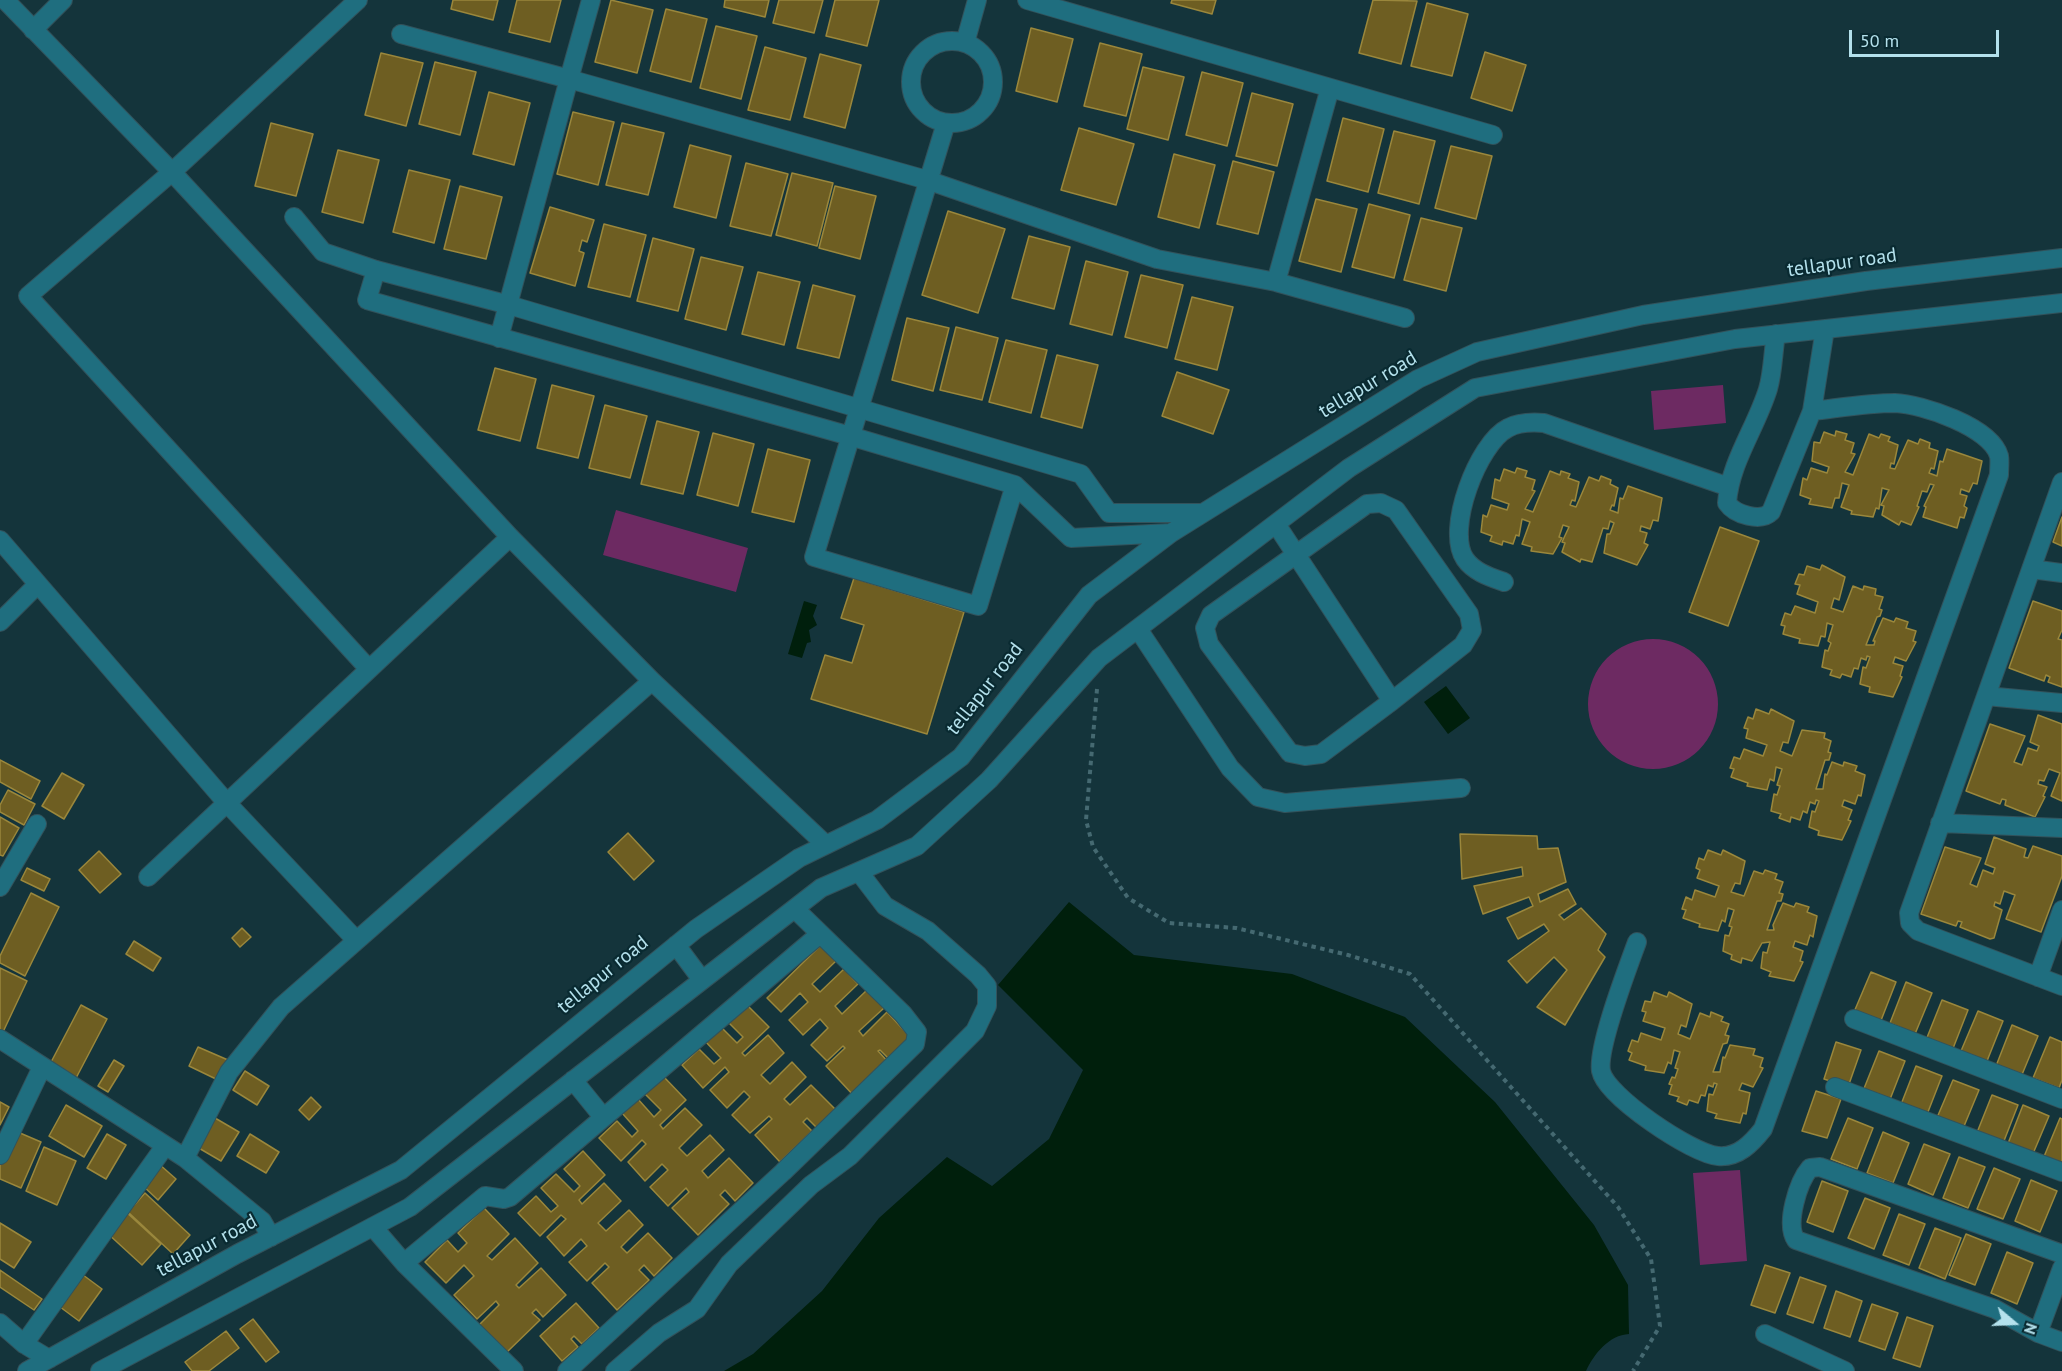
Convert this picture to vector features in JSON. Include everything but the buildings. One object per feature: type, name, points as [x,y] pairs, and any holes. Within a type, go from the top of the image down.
[{"type":"street","points":[[4,0],[172,172],[510,537],[652,681],[826,844]]},
{"type":"street","points":[[33,30],[63,0]]},
{"type":"street","points":[[358,0],[172,172],[28,296],[368,668]]},
{"type":"street","points":[[499,338],[591,0]]},
{"type":"street","points":[[965,43],[977,0]]},
{"type":"street","points":[[1027,0],[1493,135]]},
{"type":"street","points":[[401,34],[927,180],[1157,259],[1276,282],[1405,318]]},
{"type":"street","points":[[939,43],[965,43],[985,58],[993,82],[991,95],[984,108],[973,117],[960,122],[946,123],[927,114],[914,97],[911,83],[913,69],[928,48],[939,43]]},
{"type":"street","points":[[1276,282],[1330,88]]},
{"type":"street","points":[[946,123],[814,557],[978,606],[1015,485]]},
{"type":"street","points":[[294,218],[323,252],[376,270],[509,305],[857,410],[1081,474],[1110,513],[1204,513]]},
{"type":"street","name":"tellapur road","points":[[27,1371],[271,1237],[401,1170],[676,945],[799,858],[877,820],[961,757],[1089,595],[1171,533],[1418,379],[1477,352],[1643,315],[1866,281],[2062,258]]},
{"type":"street","points":[[376,270],[367,300],[850,436],[1015,485],[1071,538],[1171,533]]},
{"type":"street","points":[[100,1371],[410,1207],[821,888],[917,846],[989,780],[1099,658],[1349,468],[1475,388],[1735,339],[2062,303]]},
{"type":"street","points":[[1776,334],[1768,389],[1729,487],[1727,503],[1731,508],[1759,517],[1766,517],[1771,512],[1812,411],[1825,328]]},
{"type":"street","points":[[1637,942],[1604,1041],[1601,1071],[1611,1089],[1631,1108],[1691,1145],[1717,1156],[1734,1153],[1751,1145],[1763,1129],[1999,474],[1999,455],[1985,436],[1959,421],[1938,413],[1896,403],[1812,411]]},
{"type":"street","points":[[1504,582],[1475,570],[1464,558],[1459,510],[1486,450],[1507,428],[1527,422],[1544,423],[1729,487]]},
{"type":"street","points":[[2062,482],[1909,913],[1910,923],[1918,931],[2062,986]]},
{"type":"street","points":[[1381,503],[1396,510],[1469,614],[1472,630],[1463,645],[1392,701],[1321,754],[1305,756],[1290,753],[1209,644],[1205,628],[1211,615],[1295,553],[1367,504],[1381,503]]},
{"type":"street","points":[[1276,524],[1392,701]]},
{"type":"street","points":[[148,877],[510,537]]},
{"type":"street","points":[[0,540],[226,802],[356,940]]},
{"type":"street","points":[[2031,569],[2062,573]]},
{"type":"street","points":[[0,622],[38,584]]},
{"type":"street","points":[[1138,629],[1230,768],[1258,797],[1285,803],[1461,788]]},
{"type":"street","points":[[185,1158],[229,1072],[280,1007],[652,681]]},
{"type":"street","points":[[1986,696],[2062,703]]},
{"type":"street","points":[[1940,823],[2062,828]]},
{"type":"street","points":[[0,887],[37,824]]},
{"type":"street","points":[[615,1371],[659,1333],[697,1309],[729,1264],[811,1185],[850,1156],[908,1095],[975,1031],[988,996],[987,986],[978,975],[928,931],[885,906],[859,872]]},
{"type":"street","points":[[567,1371],[783,1172],[915,1044],[917,1032],[909,1021],[795,909]]},
{"type":"street","points":[[2038,977],[2062,910]]},
{"type":"street","points":[[400,1257],[485,1196],[504,1199],[510,1197],[820,934]]},
{"type":"street","points":[[676,945],[702,980]]},
{"type":"street","points":[[1854,1019],[2062,1099]]},
{"type":"street","points":[[0,1040],[185,1158],[262,1221],[271,1237]]},
{"type":"street","points":[[0,1155],[42,1067]]},
{"type":"street","points":[[573,1080],[603,1117]]},
{"type":"street","points":[[1835,1087],[2062,1172]]},
{"type":"street","points":[[24,1344],[165,1146]]},
{"type":"street","points":[[2062,1254],[1820,1167],[1810,1168],[1803,1176],[1793,1213],[1791,1233],[1796,1240],[1995,1310],[2038,1333],[2062,1342]]},
{"type":"street","points":[[373,1227],[514,1371]]},
{"type":"street","points":[[2038,1333],[2062,1268]]},
{"type":"street","points":[[0,1323],[24,1344],[49,1359]]},
{"type":"street","points":[[1765,1334],[1845,1371]]},
{"type":"path","points":[[1099,658],[1086,820],[1093,848],[1128,898],[1169,923],[1236,928],[1348,955],[1410,974],[1618,1207],[1651,1259],[1659,1326],[1633,1371]]},
{"type":"shaded area","points":[[1723,385],[1726,423],[1654,430],[1651,391]]},
{"type":"shaded area","points":[[616,510],[748,548],[736,592],[603,555]]},
{"type":"shaded area","points":[[804,601],[817,605],[813,616],[817,625],[809,630],[811,642],[807,643],[802,658],[788,654]]},
{"type":"shaded area","points":[[1653,639],[1678,644],[1699,658],[1713,679],[1718,704],[1713,729],[1699,750],[1678,764],[1653,769],[1628,764],[1607,750],[1593,729],[1588,704],[1593,679],[1607,658],[1628,644]]},
{"type":"shaded area","points":[[1446,686],[1470,718],[1448,734],[1424,702]]},
{"type":"shaded area","points":[[1069,902],[1134,955],[1292,974],[1405,1017],[1495,1102],[1594,1225],[1628,1285],[1629,1334],[1615,1338],[1603,1346],[1586,1371],[724,1371],[753,1354],[822,1291],[879,1218],[947,1157],[992,1186],[1049,1139],[1083,1070],[998,985]]},
{"type":"shaded area","points":[[1740,1170],[1747,1261],[1700,1265],[1693,1173]]}]
